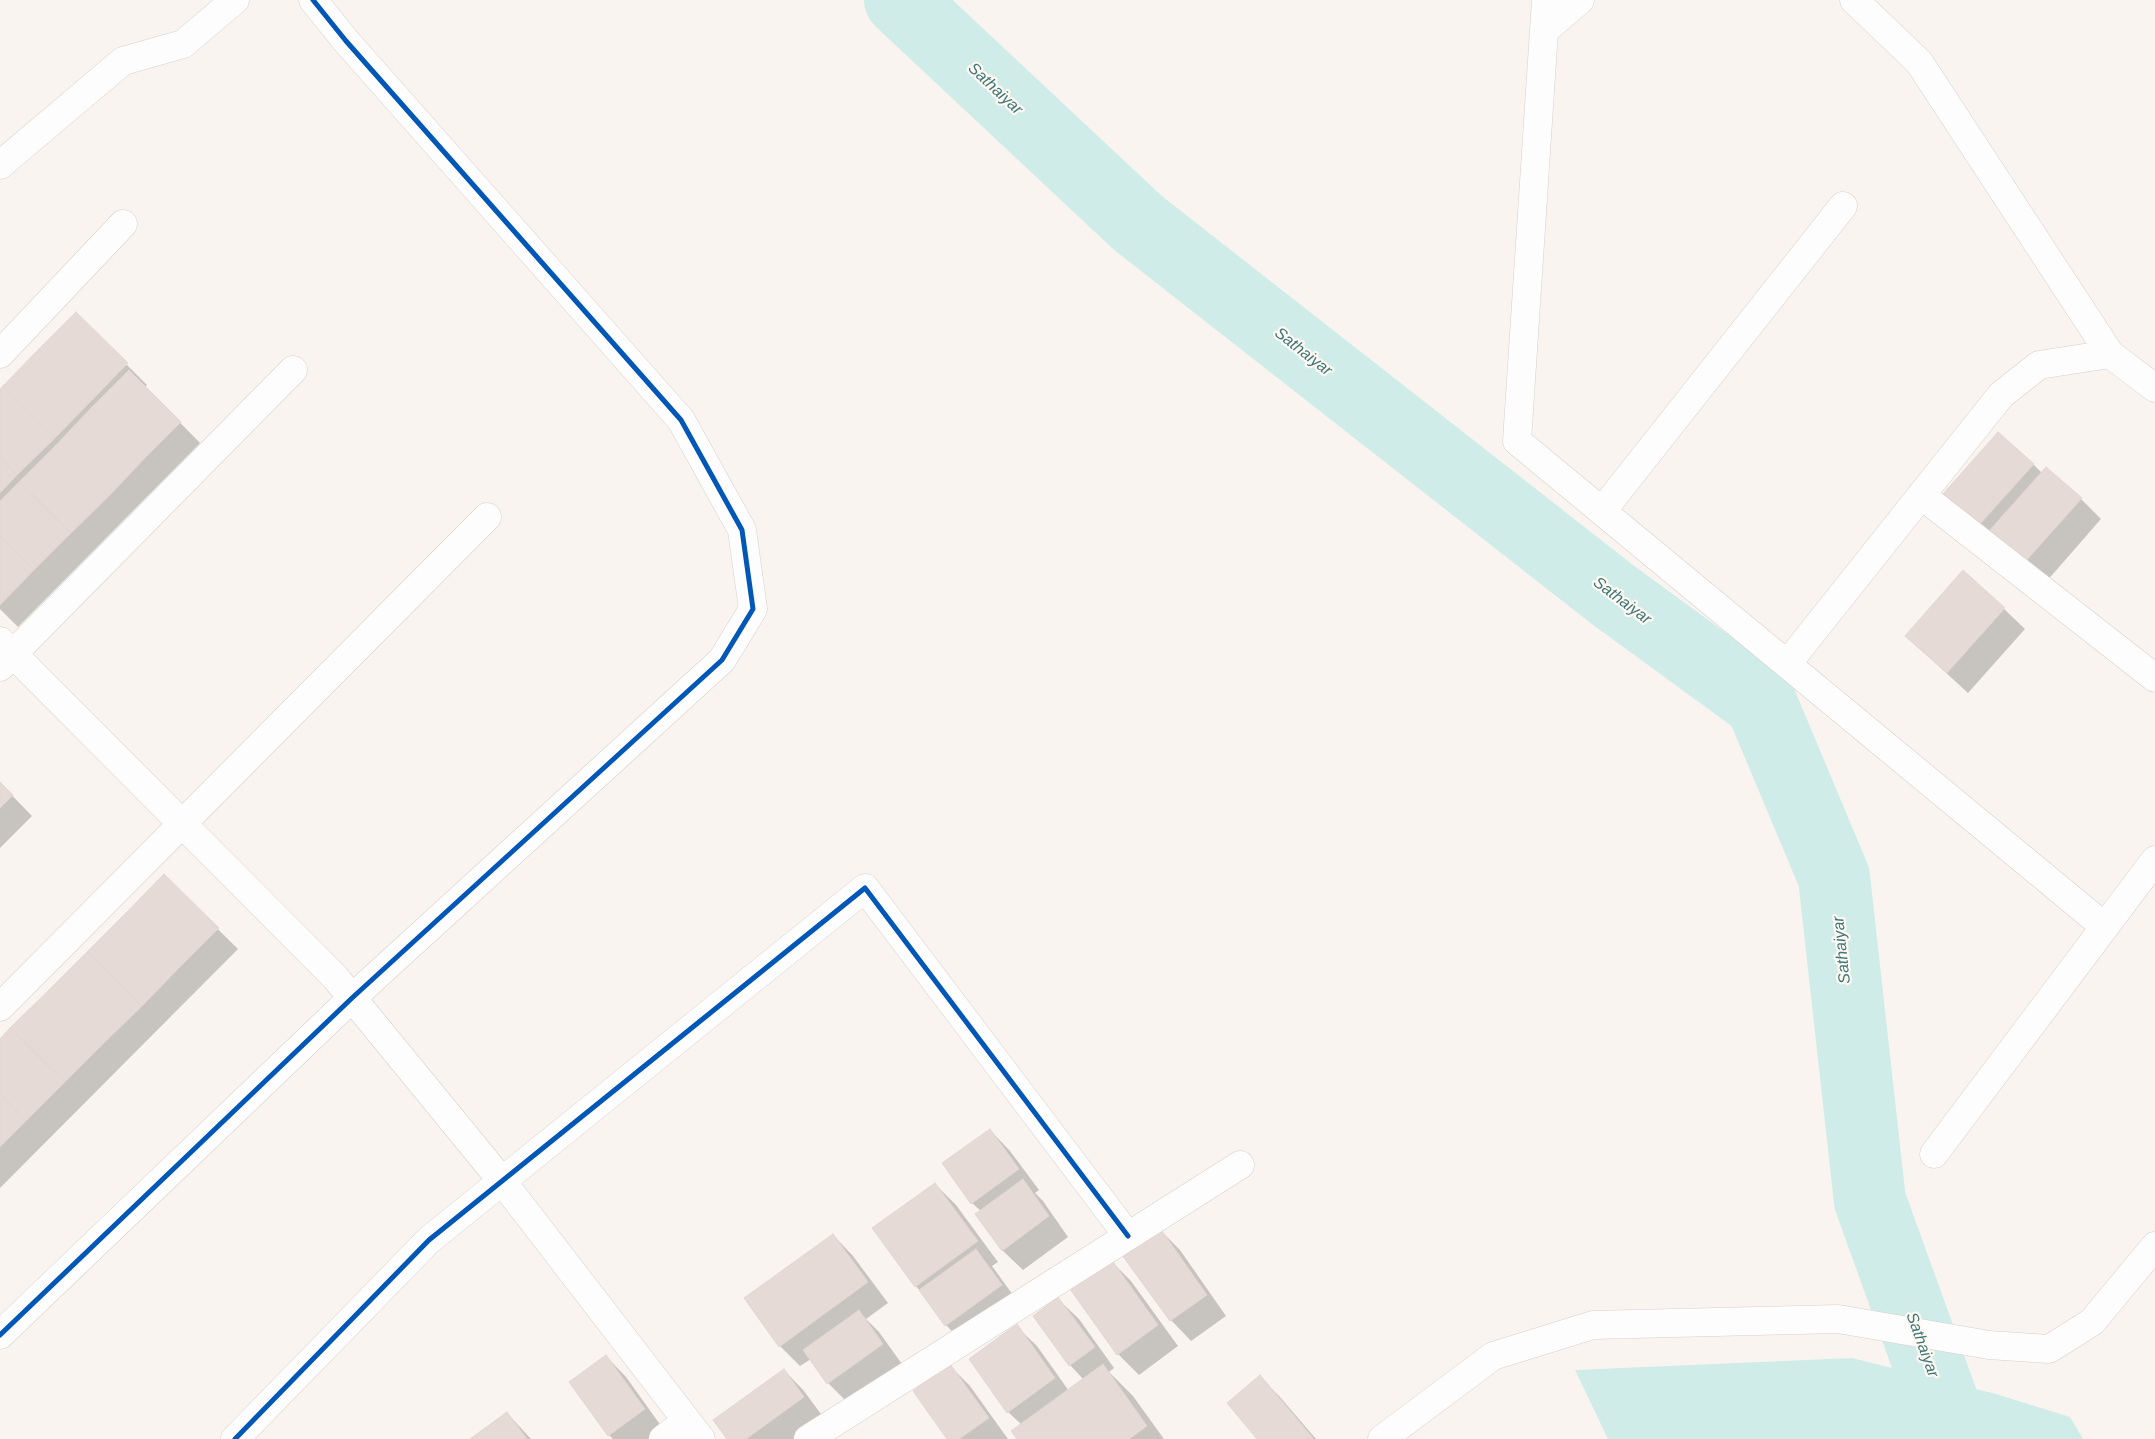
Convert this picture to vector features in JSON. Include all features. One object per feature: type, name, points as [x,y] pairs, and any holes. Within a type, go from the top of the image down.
[{"type":"street","points":[[0,164],[123,61],[183,44],[235,0]]},
{"type":"street","points":[[0,1335],[352,998],[722,660],[753,609],[742,530],[681,420],[346,41],[313,0]]},
{"type":"street","points":[[1546,0],[1517,441],[2105,927]]},
{"type":"street","points":[[1545,30],[1580,0]]},
{"type":"street","points":[[1854,0],[1919,62],[2110,354],[2155,388]]},
{"type":"street","points":[[1602,512],[1843,206]]},
{"type":"street","points":[[0,354],[123,224]]},
{"type":"street","points":[[1787,664],[2001,395],[2039,365],[2110,354]]},
{"type":"street","points":[[293,370],[4,654],[183,825],[335,977],[502,1181],[694,1430],[663,1439]]},
{"type":"street","points":[[1921,495],[2155,678]]},
{"type":"street","points":[[0,1007],[487,517]]},
{"type":"street","points":[[1934,1154],[2155,860]]},
{"type":"street","points":[[236,1439],[429,1240],[865,888],[1128,1236]]},
{"type":"street","points":[[808,1439],[1240,1165]]},
{"type":"street","points":[[1382,1439],[1492,1356],[1593,1325],[1838,1319],[1989,1345],[2049,1349],[2092,1322],[2155,1246]]},
{"type":"water","points":[[1852,1358],[1996,1394],[2070,1417],[2083,1439],[1608,1439],[1575,1370]]},
{"type":"building","points":[[76,312],[128,363],[91,401],[39,349]]},
{"type":"building","points":[[39,349],[91,401],[55,438],[3,386]]},
{"type":"building","points":[[129,370],[181,422],[144,459],[92,407]]},
{"type":"building","points":[[3,386],[55,438],[17,475],[0,457],[0,389]]},
{"type":"building","points":[[92,407],[144,459],[108,497],[56,445]]},
{"type":"building","points":[[1998,432],[2034,464],[1979,525],[1943,494]]},
{"type":"building","points":[[56,445],[108,497],[71,533],[19,482]]},
{"type":"building","points":[[0,457],[17,475],[0,493]]},
{"type":"building","points":[[2046,467],[2082,498],[2025,562],[1989,531]]},
{"type":"building","points":[[19,482],[71,533],[34,570],[0,536],[0,501]]},
{"type":"building","points":[[0,536],[34,570],[0,605]]},
{"type":"building","points":[[1963,570],[2005,608],[1947,673],[1905,636]]},
{"type":"building","points":[[0,782],[13,795],[0,808]]},
{"type":"building","points":[[164,874],[219,928],[180,967],[126,913]]},
{"type":"building","points":[[126,913],[180,967],[142,1006],[87,952]]},
{"type":"building","points":[[87,952],[142,1006],[103,1044],[49,990]]},
{"type":"building","points":[[49,990],[103,1044],[65,1082],[10,1028]]},
{"type":"building","points":[[10,1028],[65,1082],[26,1121],[0,1094],[0,1039]]},
{"type":"building","points":[[0,1094],[26,1121],[0,1147]]},
{"type":"building","points":[[990,1129],[1019,1169],[971,1204],[942,1163]]},
{"type":"building","points":[[1023,1179],[1049,1216],[1002,1251],[975,1214]]},
{"type":"building","points":[[935,1183],[978,1241],[915,1287],[872,1228]]},
{"type":"building","points":[[1160,1228],[1207,1295],[1170,1321],[1122,1255]]},
{"type":"building","points":[[833,1234],[868,1282],[779,1347],[744,1298]]},
{"type":"building","points":[[976,1249],[1002,1285],[945,1326],[919,1290]]},
{"type":"building","points":[[1111,1259],[1158,1325],[1117,1355],[1070,1289]]},
{"type":"building","points":[[1058,1297],[1095,1347],[1069,1366],[1033,1316]]},
{"type":"building","points":[[859,1310],[883,1344],[827,1384],[803,1350]]},
{"type":"building","points":[[1017,1324],[1055,1378],[1007,1413],[969,1359]]},
{"type":"building","points":[[606,1355],[645,1409],[608,1436],[569,1382]]},
{"type":"building","points":[[950,1364],[989,1418],[959,1439],[947,1439],[913,1391]]},
{"type":"building","points":[[1103,1364],[1147,1426],[1129,1439],[1017,1439],[1011,1431]]},
{"type":"building","points":[[784,1369],[804,1397],[746,1439],[727,1439],[713,1420]]},
{"type":"building","points":[[1260,1375],[1312,1439],[1257,1439],[1227,1403]]},
{"type":"building","points":[[507,1412],[527,1439],[470,1439]]},
{"type":"waterway","name":"Sathaiyar","points":[[900,0],[1138,223],[1613,595],[1761,703],[1834,877],[1870,1201],[1956,1439]]},
{"type":"cycle path","points":[[0,1335],[352,998],[722,660],[753,609],[742,530],[681,420],[346,41],[313,0]]},
{"type":"cycle path","points":[[235,1439],[429,1240],[865,888],[1128,1236]]}]
